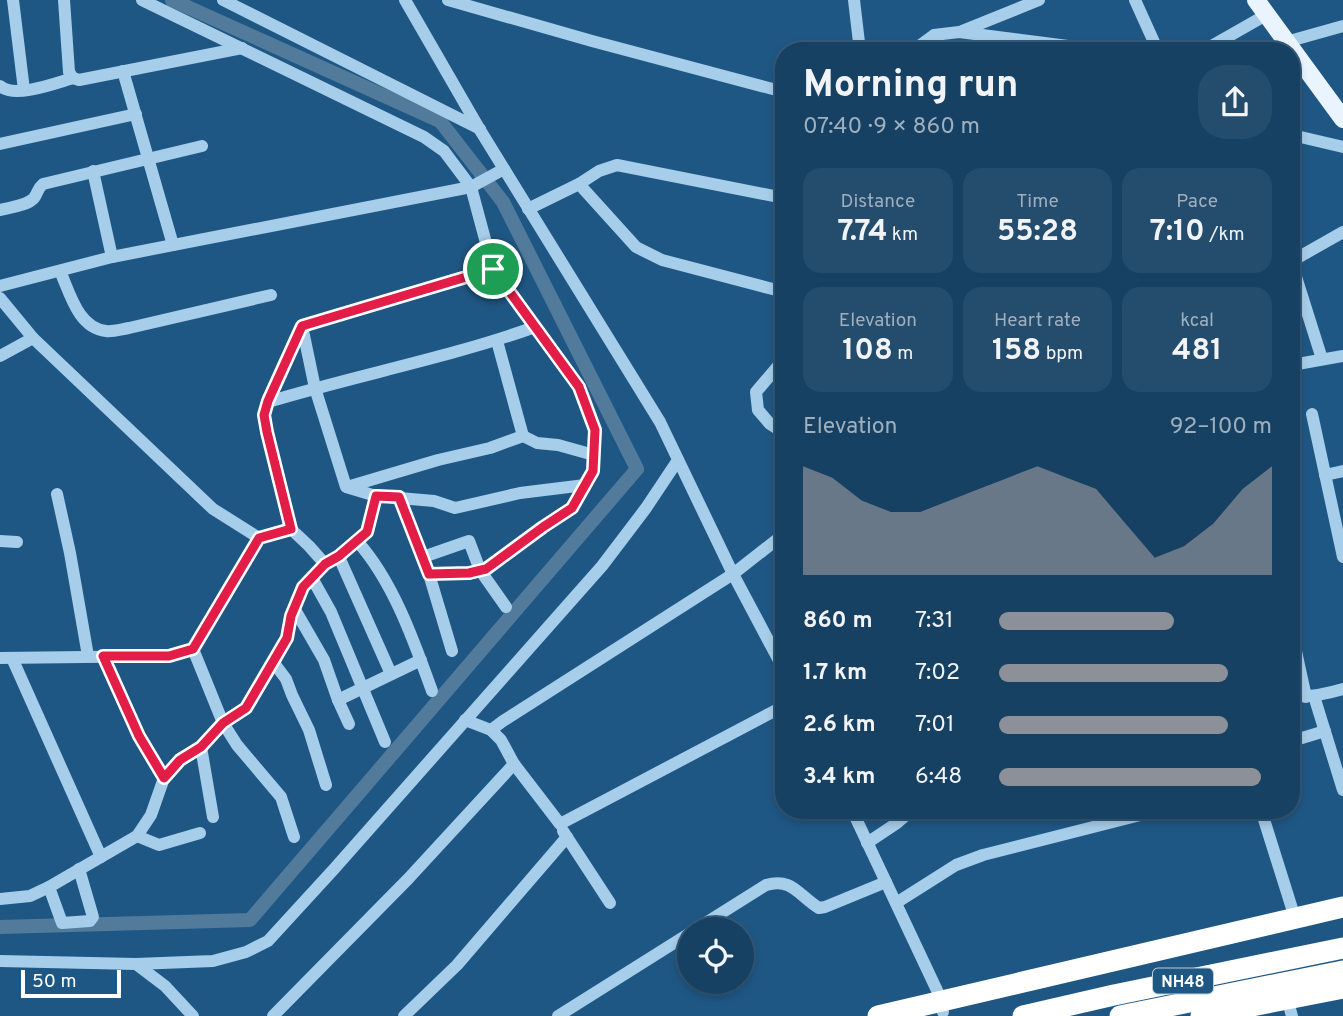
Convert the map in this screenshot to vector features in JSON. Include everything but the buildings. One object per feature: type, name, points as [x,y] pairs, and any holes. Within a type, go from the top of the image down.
[{"type":"highway","points":[[878,1016],[943,1006],[1343,907]]},
{"type":"highway","name":"NH48","points":[[1023,1016],[1343,948]]},
{"type":"highway","name":"NH48","points":[[1120,1016],[1343,971]]},
{"type":"highway","points":[[1201,1016],[1289,1007],[1343,988]]},
{"type":"main road","points":[[1261,8],[1286,42]]},
{"type":"main road","points":[[1300,61],[1343,119]]},
{"type":"street","points":[[13,0],[24,90]]},
{"type":"street","points":[[64,0],[69,72],[73,78]]},
{"type":"street","points":[[142,0],[424,137],[444,151],[474,186],[493,269],[579,387],[595,430],[594,455],[593,471],[572,508],[486,569],[469,573],[429,574]]},
{"type":"street","points":[[223,0],[480,130]]},
{"type":"street","points":[[405,0],[502,171],[660,422],[775,653]]},
{"type":"street","points":[[449,0],[775,90]]},
{"type":"street","points":[[854,0],[859,42]]},
{"type":"street","points":[[959,32],[1040,0]]},
{"type":"street","points":[[1135,0],[1154,42]]},
{"type":"street","points":[[1216,42],[1261,8]]},
{"type":"street","points":[[1286,42],[1343,26]]},
{"type":"street","points":[[924,42],[934,34],[959,32],[1037,42]]},
{"type":"street","points":[[0,86],[5,90],[24,90],[73,78],[79,80],[242,48]]},
{"type":"street","points":[[123,71],[173,244]]},
{"type":"street","points":[[0,144],[135,114]]},
{"type":"street","points":[[1300,137],[1343,146]]},
{"type":"street","points":[[0,210],[32,201],[37,189],[43,184],[202,146]]},
{"type":"street","points":[[528,209],[599,171],[617,165],[775,196]]},
{"type":"street","points":[[93,171],[112,257]]},
{"type":"street","points":[[0,286],[173,244],[474,186],[502,171]]},
{"type":"street","points":[[579,184],[636,247],[662,260],[775,290]]},
{"type":"street","points":[[1300,258],[1343,232]]},
{"type":"street","points":[[325,564],[291,529],[264,415],[302,326],[493,269]]},
{"type":"street","points":[[60,271],[80,317],[107,331],[271,295]]},
{"type":"street","points":[[1300,289],[1322,359]]},
{"type":"street","points":[[0,298],[33,338],[213,509],[259,538]]},
{"type":"street","points":[[302,326],[315,388],[346,487]]},
{"type":"street","points":[[268,401],[497,341],[535,327]]},
{"type":"street","points":[[0,356],[33,338]]},
{"type":"street","points":[[497,341],[523,436]]},
{"type":"street","points":[[1300,363],[1343,356]]},
{"type":"street","points":[[775,370],[756,392],[758,410],[775,427]]},
{"type":"street","points":[[1312,414],[1343,557]]},
{"type":"street","points":[[346,487],[489,448],[523,436],[537,443],[558,445],[594,455]]},
{"type":"street","points":[[0,961],[136,964],[213,961],[246,952],[268,941],[601,566],[646,508],[678,460]]},
{"type":"street","points":[[1325,475],[1343,471]]},
{"type":"street","points":[[346,487],[376,496],[434,501],[455,508],[520,493],[585,485]]},
{"type":"street","points":[[57,494],[88,656]]},
{"type":"street","points":[[0,899],[30,896],[137,836],[151,816],[164,778],[180,760],[201,747],[223,723],[246,708],[287,638],[291,616],[303,587],[325,564],[339,556],[367,532],[376,496]]},
{"type":"street","points":[[399,497],[429,574],[452,651]]},
{"type":"street","points":[[101,856],[6,658],[169,656],[193,649],[259,538],[291,529]]},
{"type":"street","points":[[0,541],[17,542]]},
{"type":"street","points":[[357,541],[369,553],[388,583],[432,691]]},
{"type":"street","points":[[422,557],[469,541],[480,570],[506,607]]},
{"type":"street","points":[[491,730],[733,573],[775,541]]},
{"type":"street","points":[[339,556],[391,674]]},
{"type":"street","points":[[312,578],[331,612],[385,742]]},
{"type":"street","points":[[295,608],[324,660],[349,724]]},
{"type":"street","points":[[193,649],[223,723],[237,745],[281,797],[294,837]]},
{"type":"street","points":[[103,656],[139,736],[164,778]]},
{"type":"street","points":[[338,700],[421,660]]},
{"type":"street","points":[[1300,661],[1343,790]]},
{"type":"street","points":[[274,663],[286,679],[309,730],[326,785]]},
{"type":"street","points":[[1300,696],[1310,697],[1343,689]]},
{"type":"street","points":[[560,824],[775,711]]},
{"type":"street","points":[[465,720],[491,730],[501,740],[514,764],[560,824],[610,902]]},
{"type":"street","points":[[1300,739],[1325,731]]},
{"type":"street","points":[[201,747],[214,817]]},
{"type":"street","points":[[273,1016],[408,879],[514,764]]},
{"type":"street","points":[[856,819],[943,1006]]},
{"type":"street","points":[[867,843],[902,819]]},
{"type":"street","points":[[896,903],[956,865],[983,855],[1125,819]]},
{"type":"street","points":[[1264,819],[1295,918]]},
{"type":"street","points":[[137,836],[159,845],[200,833]]},
{"type":"street","points":[[404,1016],[457,965],[567,837]]},
{"type":"street","points":[[49,887],[62,923],[90,921],[93,917],[79,869]]},
{"type":"street","points":[[715,917],[775,882],[790,885],[814,905],[825,908],[886,882]]},
{"type":"street","points":[[558,1016],[677,941]]},
{"type":"street","points":[[136,964],[165,986],[193,1016]]},
{"type":"waterway","points":[[0,927],[250,920],[637,469],[503,202],[440,121],[172,0]]},
{"type":"route","points":[[493,269],[579,387],[595,430],[593,471],[572,508],[486,569],[469,573],[429,574],[399,497],[376,496],[367,532],[339,556],[325,564],[303,587],[291,616],[287,638],[246,708],[223,723],[201,747],[180,760],[164,778],[139,736],[103,656],[169,656],[193,649],[259,538],[291,529],[264,415],[302,326],[493,269]]}]
